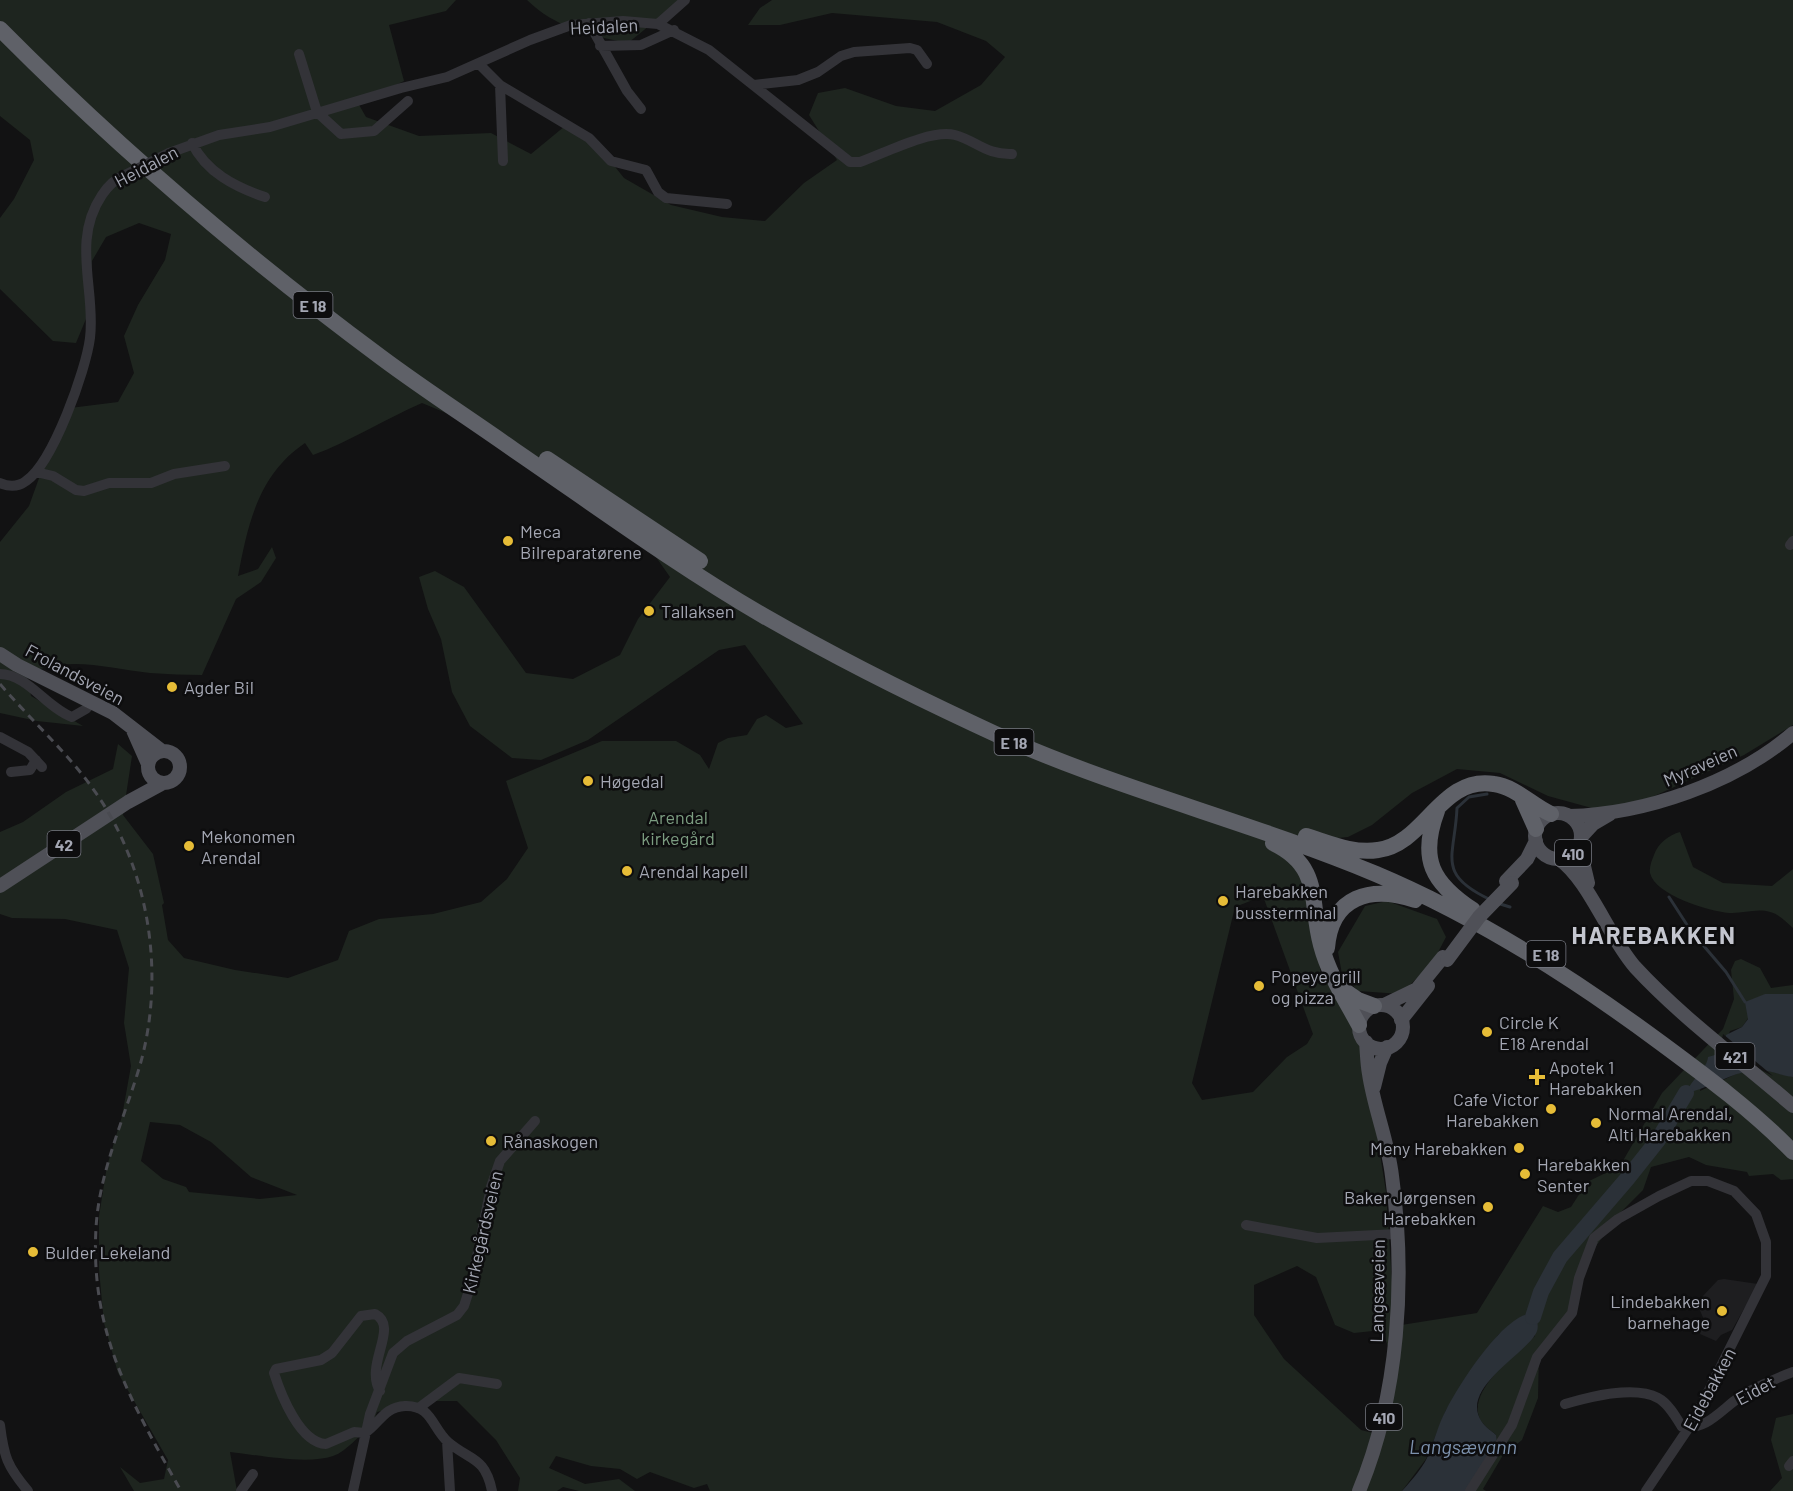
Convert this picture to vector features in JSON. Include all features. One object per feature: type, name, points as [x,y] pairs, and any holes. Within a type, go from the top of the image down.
[{"type":"highway","name":"E 18","points":[[0,20],[127,139],[321,301],[579,481],[767,605],[852,654],[985,719],[1100,767],[1281,829],[1353,850],[1380,850],[1402,842],[1457,791],[1474,784],[1494,784],[1518,794],[1551,814]]},
{"type":"highway","name":"E 18","points":[[0,29],[121,144],[227,237],[384,360],[591,504],[740,601],[848,662],[982,728],[1097,775],[1374,873],[1494,928]]},
{"type":"highway","points":[[1518,794],[1531,813],[1536,835]]},
{"type":"highway","name":"E 18","points":[[1438,808],[1429,840],[1430,863],[1435,875],[1448,892],[1494,928]]},
{"type":"highway","name":"E 18","points":[[1209,814],[1282,847],[1301,864],[1315,893],[1321,946],[1341,998],[1359,1025]]},
{"type":"highway","name":"E 18","points":[[1281,829],[1393,875],[1566,966],[1793,1136]]},
{"type":"highway","name":"E 18","points":[[1326,957],[1328,935],[1338,913],[1353,900],[1373,894],[1401,896],[1494,928]]},
{"type":"highway","points":[[1337,986],[1358,1000],[1379,1005]]},
{"type":"highway","name":"E 18","points":[[1734,1094],[1793,1152]]},
{"type":"main road","name":"Frolandsveien","points":[[0,654],[17,665],[92,702],[162,751]]},
{"type":"main road","name":"Frolandsveien","points":[[132,728],[148,767]]},
{"type":"main road","name":"Myraveien","points":[[1569,816],[1646,807],[1681,794],[1746,764],[1793,733]]},
{"type":"main road","name":"42","points":[[0,886],[128,802],[175,778],[180,765],[174,754],[162,751],[153,755],[128,802]]},
{"type":"main road","points":[[148,767],[153,779],[163,783]]},
{"type":"main road","name":"Myraveien","points":[[1580,841],[1593,824],[1615,811]]},
{"type":"main road","name":"410","points":[[1366,1042],[1360,1033],[1359,1025],[1364,1013],[1417,989],[1527,859],[1543,819],[1551,814],[1569,816],[1578,825],[1580,841],[1570,856],[1535,863],[1509,882]]},
{"type":"main road","name":"410","points":[[1536,835],[1539,849],[1554,858]]},
{"type":"main road","name":"421","points":[[1580,841],[1581,864],[1588,884],[1613,930],[1639,964],[1682,1007]]},
{"type":"main road","name":"421","points":[[1554,858],[1581,881],[1610,933],[1629,959],[1792,1103]]},
{"type":"main road","name":"410","points":[[1387,1047],[1400,1037],[1401,1020],[1445,958]]},
{"type":"main road","points":[[1379,1005],[1395,1010],[1401,1020]]},
{"type":"main road","points":[[1366,1042],[1376,1048],[1387,1047]]},
{"type":"main road","name":"Langsæveien","points":[[1359,1491],[1382,1428],[1395,1336],[1397,1234],[1392,1175],[1369,1075],[1366,1042]]},
{"type":"main road","name":"Langsæveien","points":[[1373,1089],[1387,1047]]},
{"type":"street","points":[[658,24],[685,0]]},
{"type":"street","name":"Heidalen","points":[[36,472],[67,414],[88,351],[91,334],[86,250],[92,215],[108,186],[125,175],[192,143],[219,135],[270,127],[447,77],[550,32],[589,23],[623,21],[658,24],[674,30],[709,50],[850,162],[860,162],[924,138],[950,134],[986,151],[1012,154]]},
{"type":"street","points":[[589,23],[627,91],[641,109]]},
{"type":"street","points":[[600,46],[641,45],[674,30]]},
{"type":"street","points":[[754,85],[798,80],[818,72],[841,56],[854,52],[909,48],[917,50],[927,64]]},
{"type":"street","points":[[298,54],[317,112],[336,132],[352,135],[374,131],[408,101]]},
{"type":"street","points":[[479,64],[500,85],[589,138],[611,161],[646,170],[658,192],[666,198],[728,204]]},
{"type":"street","points":[[500,85],[503,160]]},
{"type":"street","points":[[192,143],[210,168],[232,183],[265,197]]},
{"type":"street","points":[[0,483],[13,486],[21,484],[36,472],[54,476],[84,491],[109,483],[151,483],[174,474],[225,466]]},
{"type":"street","points":[[0,674],[8,674],[19,680],[63,714],[72,717],[86,709],[92,702]]},
{"type":"street","points":[[0,736],[28,752],[39,764],[30,770],[11,772]]},
{"type":"street","name":"Kirkegårdsveien","points":[[353,1491],[365,1433],[389,1363],[399,1347],[451,1318],[464,1306],[472,1281],[491,1187],[500,1161],[535,1121]]},
{"type":"street","name":"Eidebakken","points":[[1470,1491],[1512,1425],[1537,1357],[1572,1313],[1579,1278],[1594,1238],[1618,1219],[1691,1182],[1720,1184],[1734,1191],[1748,1203],[1762,1225],[1768,1251],[1765,1281],[1685,1427],[1646,1491]]},
{"type":"street","points":[[1246,1225],[1317,1238],[1397,1234]]},
{"type":"street","points":[[380,1391],[375,1381],[375,1366],[386,1332],[382,1320],[375,1314],[361,1316],[332,1353],[321,1360],[276,1369],[274,1373],[285,1402],[311,1440],[326,1444],[354,1432],[365,1433],[391,1409],[405,1406],[420,1407],[459,1378],[497,1384]]},
{"type":"street","name":"Eidet","points":[[1685,1427],[1709,1422],[1744,1394],[1793,1372]]},
{"type":"street","points":[[1565,1404],[1602,1394],[1648,1395],[1661,1400],[1685,1427]]},
{"type":"street","points":[[420,1407],[433,1420],[447,1441],[480,1462],[492,1491]]},
{"type":"street","points":[[0,1425],[5,1458],[14,1475],[28,1491]]},
{"type":"street","points":[[447,1441],[450,1491]]},
{"type":"street","points":[[240,1491],[253,1474]]},
{"type":"shaded area","name":"Lindebakken barnehage","points":[[1718,1280],[1758,1284],[1732,1330],[1721,1335],[1716,1341],[1700,1334],[1704,1320],[1699,1308],[1702,1297]]},
{"type":"green space","name":"Arendal kirkegård","points":[[0,0],[456,0],[446,11],[389,25],[404,81],[358,103],[366,117],[419,136],[491,133],[531,154],[565,126],[592,138],[624,178],[671,205],[722,217],[765,221],[804,183],[837,160],[809,115],[818,93],[845,88],[896,106],[935,111],[981,85],[1005,57],[986,41],[937,22],[832,13],[780,25],[748,25],[760,8],[772,0],[1793,0],[1793,725],[1744,755],[1650,798],[1599,810],[1548,796],[1500,773],[1457,769],[1412,793],[1372,825],[1348,837],[1296,842],[1309,889],[1321,975],[1346,1011],[1364,1052],[1386,1192],[1395,1326],[1477,1313],[1543,1206],[1558,1212],[1571,1207],[1587,1182],[1620,1166],[1662,1093],[1723,1029],[1734,999],[1731,970],[1735,961],[1741,959],[1760,968],[1771,988],[1793,985],[1793,994],[1765,994],[1742,1027],[1730,1031],[1722,1053],[1707,1063],[1700,1091],[1740,1072],[1762,1069],[1793,1077],[1793,1179],[1781,1180],[1773,1174],[1749,1176],[1747,1172],[1706,1165],[1689,1157],[1651,1167],[1643,1190],[1616,1217],[1586,1261],[1574,1313],[1539,1352],[1538,1398],[1522,1440],[1503,1455],[1483,1489],[1486,1491],[1467,1491],[1496,1435],[1482,1422],[1478,1411],[1479,1399],[1494,1375],[1535,1336],[1533,1317],[1524,1315],[1498,1335],[1446,1410],[1426,1459],[1402,1491],[710,1491],[707,1484],[694,1488],[650,1472],[637,1479],[620,1469],[591,1466],[556,1456],[549,1468],[585,1484],[619,1479],[635,1491],[579,1491],[563,1487],[557,1491],[518,1491],[520,1478],[496,1440],[457,1401],[430,1401],[377,1412],[371,1429],[343,1451],[322,1459],[268,1457],[230,1452],[237,1491],[134,1491],[120,1467],[140,1483],[164,1479],[168,1460],[118,1373],[104,1323],[99,1270],[99,1216],[107,1166],[122,1116],[131,1066],[124,1023],[129,968],[117,930],[65,919],[12,918],[0,914],[0,832],[23,822],[66,792],[113,769],[118,744],[132,756],[123,815],[153,854],[164,903],[162,905],[168,940],[184,958],[235,970],[288,978],[338,960],[349,931],[379,919],[433,914],[481,902],[507,879],[528,848],[506,781],[602,741],[676,741],[700,755],[709,769],[718,743],[728,738],[747,735],[757,719],[766,715],[786,728],[803,724],[745,645],[719,650],[588,740],[541,760],[512,758],[470,726],[452,692],[441,639],[428,609],[419,577],[435,571],[464,587],[526,673],[573,679],[620,655],[638,619],[670,577],[644,540],[470,423],[422,403],[313,455],[305,443],[276,470],[266,485],[251,520],[238,576],[258,569],[272,547],[276,558],[261,582],[236,599],[202,675],[150,673],[88,665],[57,665],[27,675],[31,696],[83,726],[37,721],[0,713],[0,542],[29,506],[47,456],[70,408],[118,402],[134,373],[124,336],[138,305],[165,260],[171,234],[139,223],[106,237],[92,261],[88,314],[76,343],[53,341],[0,289],[0,218],[14,199],[34,160],[30,140],[0,116]],"holes":[[[1263,896],[1313,1034],[1307,1044],[1287,1057],[1253,1092],[1202,1100],[1192,1083],[1235,907]],[[150,1122],[180,1125],[211,1142],[251,1177],[297,1195],[260,1199],[189,1192],[186,1187],[163,1179],[141,1161]],[[1297,1266],[1316,1277],[1335,1325],[1354,1333],[1382,1330],[1390,1352],[1381,1435],[1361,1430],[1284,1359],[1254,1315],[1254,1285]]]},
{"type":"green space","points":[[527,0],[681,0],[628,43],[561,24]]},
{"type":"green space","points":[[1680,832],[1693,867],[1723,883],[1772,886],[1793,869],[1793,928],[1779,916],[1770,912],[1720,912],[1696,905],[1661,888],[1650,873],[1652,861],[1661,843]]},
{"type":"green space","points":[[1387,901],[1437,919],[1446,937],[1433,962],[1401,994],[1358,991],[1342,974],[1338,952],[1365,906]]},
{"type":"green space","points":[[1793,1414],[1793,1491],[1770,1491],[1782,1478],[1771,1440],[1776,1418]]},
{"type":"water","points":[[1765,994],[1793,994],[1793,1077],[1764,1070],[1750,1071],[1686,1093],[1705,1066],[1708,1057],[1722,1053],[1726,1035],[1742,1027],[1748,1019],[1745,1002]]},
{"type":"water","name":"Langsævann","points":[[1524,1315],[1536,1317],[1538,1326],[1536,1333],[1495,1374],[1479,1398],[1477,1410],[1483,1424],[1496,1435],[1497,1444],[1467,1491],[1402,1491],[1425,1462],[1443,1416],[1469,1371],[1502,1331]]},
{"type":"pier","points":[[1723,1034],[1773,1076],[1720,1049]]},
{"type":"waterway","points":[[1487,794],[1469,797],[1457,808],[1452,863],[1462,882],[1473,891],[1491,900]]},
{"type":"waterway","points":[[1669,897],[1691,931],[1726,972],[1745,1002]]},
{"type":"waterway","points":[[1497,903],[1510,907]]},
{"type":"waterway","points":[[1533,1317],[1541,1292],[1560,1257],[1658,1140],[1686,1093]]},
{"type":"railway","points":[[0,684],[72,762],[103,803],[128,853],[144,907],[152,963],[149,1020],[137,1075],[101,1189],[96,1228],[96,1266],[107,1335],[118,1366],[146,1428],[181,1491]]},
{"type":"place","name":"Meca Bilreparatørene","points":[[508,541]]},
{"type":"place","name":"Tallaksen","points":[[649,611]]},
{"type":"place","name":"Agder Bil","points":[[172,687]]},
{"type":"place","name":"Høgedal","points":[[588,781]]},
{"type":"place","name":"Mekonomen Arendal","points":[[189,846]]},
{"type":"place","name":"Arendal kapell","points":[[627,871]]},
{"type":"place","name":"Harebakken bussterminal","points":[[1223,901]]},
{"type":"place","name":"Popeye grill og pizza","points":[[1259,986]]},
{"type":"place","name":"Circle K E18 Arendal","points":[[1487,1032]]},
{"type":"place","name":"Apotek 1 Harebakken","points":[[1537,1077]]},
{"type":"place","name":"Cafe Victor Harebakken","points":[[1551,1109]]},
{"type":"place","name":"Normal Arendal, Alti Harebakken","points":[[1596,1123]]},
{"type":"place","name":"Rånaskogen","points":[[491,1141]]},
{"type":"place","name":"Meny Harebakken","points":[[1519,1148]]},
{"type":"place","name":"Harebakken Senter","points":[[1525,1174]]},
{"type":"place","name":"Baker Jørgensen Harebakken","points":[[1488,1207]]},
{"type":"place","name":"Bulder Lekeland","points":[[33,1252]]},
{"type":"place","name":"Lindebakken barnehage","points":[[1722,1311]]},
{"type":"district","name":"HAREBAKKEN","points":[[1654,934]]}]
